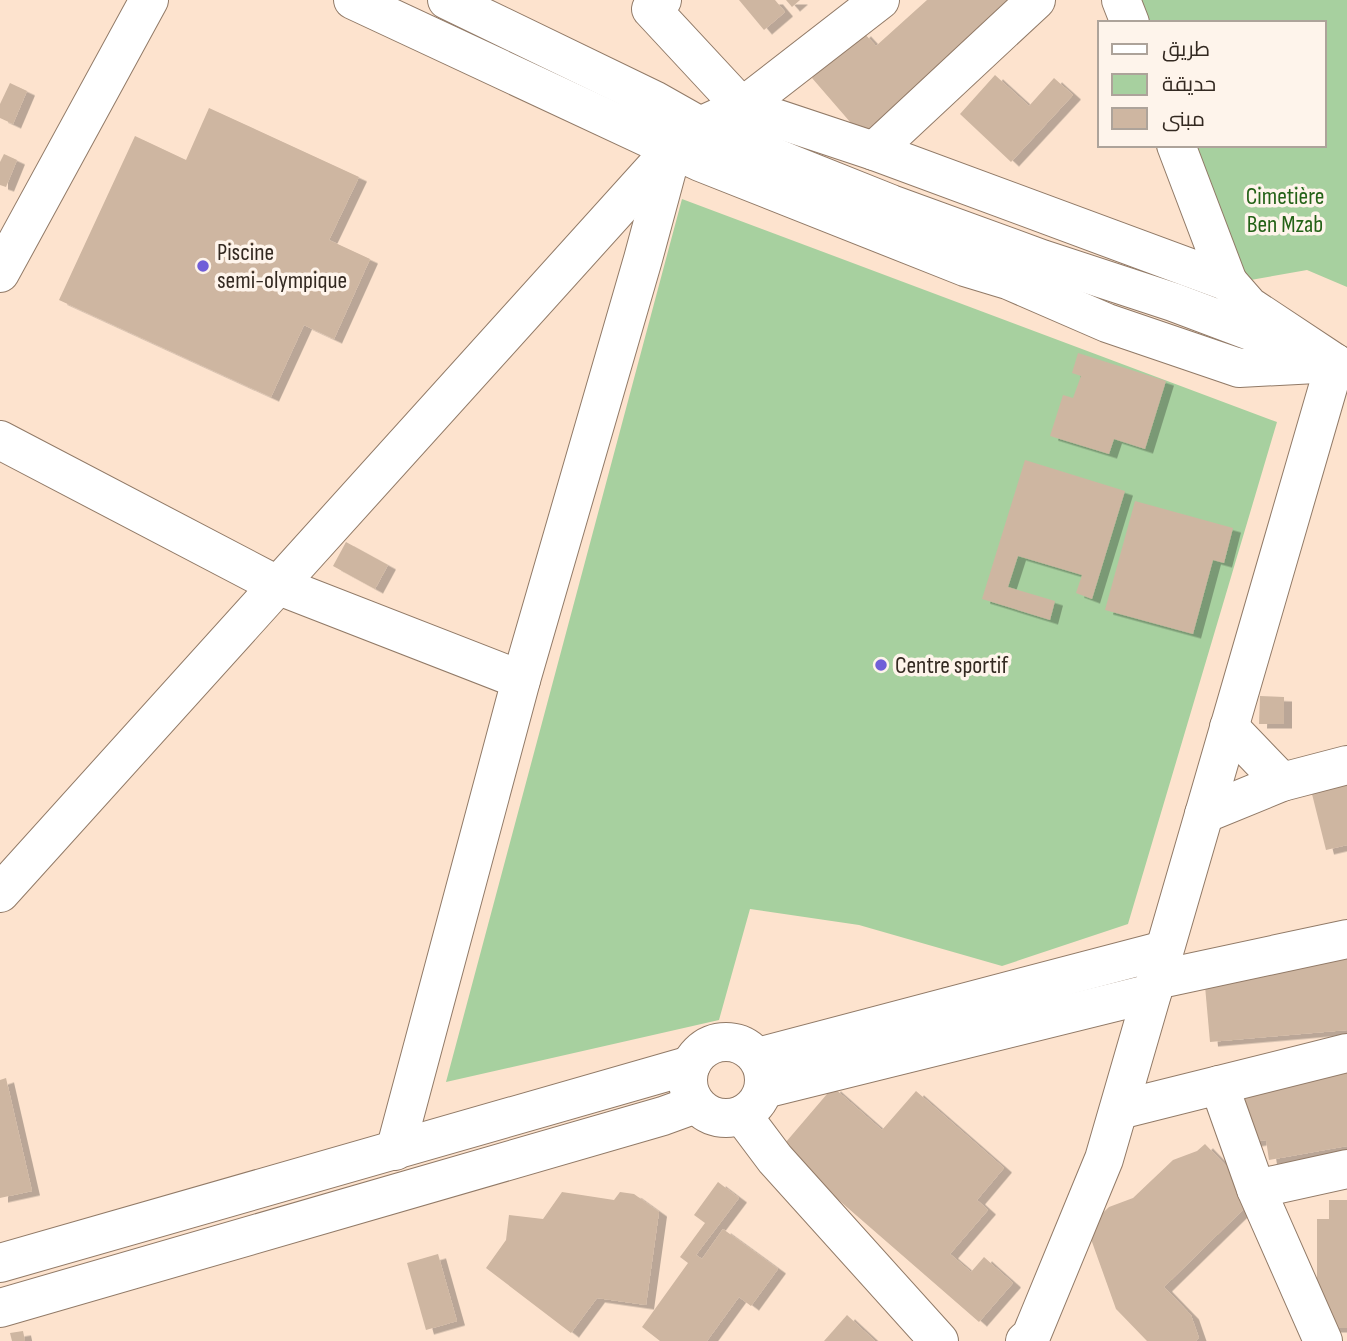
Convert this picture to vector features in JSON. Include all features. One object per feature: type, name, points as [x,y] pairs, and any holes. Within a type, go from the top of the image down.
[{"type":"street","points":[[0,273],[149,0]]},
{"type":"street","points":[[353,0],[686,138],[779,195],[887,234],[965,267],[1008,280],[1107,323],[1239,368],[1341,364]]},
{"type":"street","points":[[447,0],[654,100],[686,138]]},
{"type":"street","points":[[0,893],[277,585],[686,138],[743,107],[880,0]]},
{"type":"street","points":[[874,151],[1036,0]]},
{"type":"street","points":[[1121,0],[1129,21]]},
{"type":"street","points":[[652,3],[743,107],[874,151],[1228,282]]},
{"type":"street","points":[[395,1151],[521,680],[643,259],[686,138]]},
{"type":"street","points":[[1177,147],[1228,282],[1249,306],[1341,364]]},
{"type":"street","points":[[1031,1339],[1104,1159],[1229,727],[1341,364]]},
{"type":"street","points":[[0,440],[277,585],[521,680]]},
{"type":"street","points":[[1229,727],[1282,782]]},
{"type":"street","points":[[1204,814],[1282,782],[1347,765]]},
{"type":"street","points":[[939,1341],[775,1159],[754,1087],[742,1044],[722,1041],[703,1049],[691,1065],[688,1085],[696,1104],[709,1114],[725,1119],[754,1087],[1157,974],[1347,939]]},
{"type":"street","points":[[1119,1110],[1347,1053]]},
{"type":"street","points":[[0,1263],[691,1065]]},
{"type":"street","points":[[1219,1085],[1256,1189],[1323,1341]]},
{"type":"street","points":[[0,1308],[663,1116],[696,1104]]},
{"type":"street","points":[[1256,1189],[1347,1169]]},
{"type":"green space","name":"Cimetière Ben Mzab","points":[[1135,0],[1347,0],[1347,287],[1307,270],[1245,281],[1193,147],[1326,147],[1326,21],[1143,21]]},
{"type":"green space","name":"Centre sportif","points":[[682,199],[1277,422],[1128,924],[1002,966],[859,925],[750,909],[719,1020],[446,1082]]},
{"type":"building","points":[[739,0],[775,0],[785,12],[764,30]]},
{"type":"building","points":[[786,0],[800,0],[792,7]]},
{"type":"building","points":[[927,0],[1035,0],[870,145],[812,78],[863,32],[876,46]]},
{"type":"building","points":[[995,75],[1029,106],[1054,78],[1073,95],[1011,162],[960,114]]},
{"type":"building","points":[[10,83],[27,91],[13,124],[0,118],[0,104]]},
{"type":"building","points":[[209,108],[359,177],[329,240],[370,259],[334,339],[304,325],[271,397],[59,300],[135,136],[186,160]]},
{"type":"building","points":[[4,154],[17,160],[6,187],[0,185],[0,162]]},
{"type":"building","points":[[1078,353],[1166,381],[1145,449],[1114,439],[1109,454],[1050,436],[1063,395],[1073,398],[1081,376],[1072,373]]},
{"type":"building","points":[[1025,460],[1125,491],[1092,599],[1076,593],[1082,575],[1018,556],[1008,587],[1055,601],[1050,620],[982,599]]},
{"type":"building","points":[[1135,501],[1233,528],[1224,563],[1213,560],[1193,634],[1105,610]]},
{"type":"building","points":[[346,542],[388,565],[375,589],[333,566]]},
{"type":"building","points":[[1260,696],[1284,697],[1284,724],[1259,724]]},
{"type":"building","points":[[1347,770],[1347,845],[1326,850],[1310,786]]},
{"type":"building","points":[[1347,959],[1347,1030],[1210,1042],[1205,986]]},
{"type":"building","points":[[1347,1073],[1347,1146],[1269,1160],[1266,1140],[1246,1143],[1237,1093]]},
{"type":"building","points":[[6,1078],[32,1191],[0,1198],[0,1080]]},
{"type":"building","points":[[833,1087],[882,1130],[916,1091],[1004,1168],[977,1200],[988,1210],[950,1254],[971,1272],[984,1257],[1013,1283],[979,1322],[780,1149]]},
{"type":"building","points":[[1205,1144],[1256,1197],[1164,1287],[1191,1315],[1199,1338],[1196,1341],[1147,1341],[1116,1309],[1087,1228],[1109,1207],[1133,1198],[1173,1160],[1197,1151]]},
{"type":"building","points":[[718,1182],[739,1198],[696,1255],[702,1259],[723,1229],[778,1269],[751,1306],[739,1297],[707,1341],[660,1341],[642,1327],[688,1263],[680,1257],[705,1223],[694,1215]]},
{"type":"building","points":[[562,1192],[614,1200],[620,1192],[634,1194],[659,1212],[646,1305],[597,1298],[571,1333],[486,1268],[506,1240],[509,1215],[543,1219]]},
{"type":"building","points":[[1329,1200],[1347,1200],[1347,1328],[1317,1328],[1317,1219],[1329,1219]]},
{"type":"building","points":[[438,1254],[457,1321],[426,1330],[407,1263]]},
{"type":"building","points":[[847,1315],[875,1341],[824,1341]]},
{"type":"building","points":[[23,1331],[25,1341],[12,1341],[10,1333]]},
{"type":"place","name":"Piscine semi-olympique","points":[[203,266]]},
{"type":"place","name":"Centre sportif","points":[[881,665]]}]
